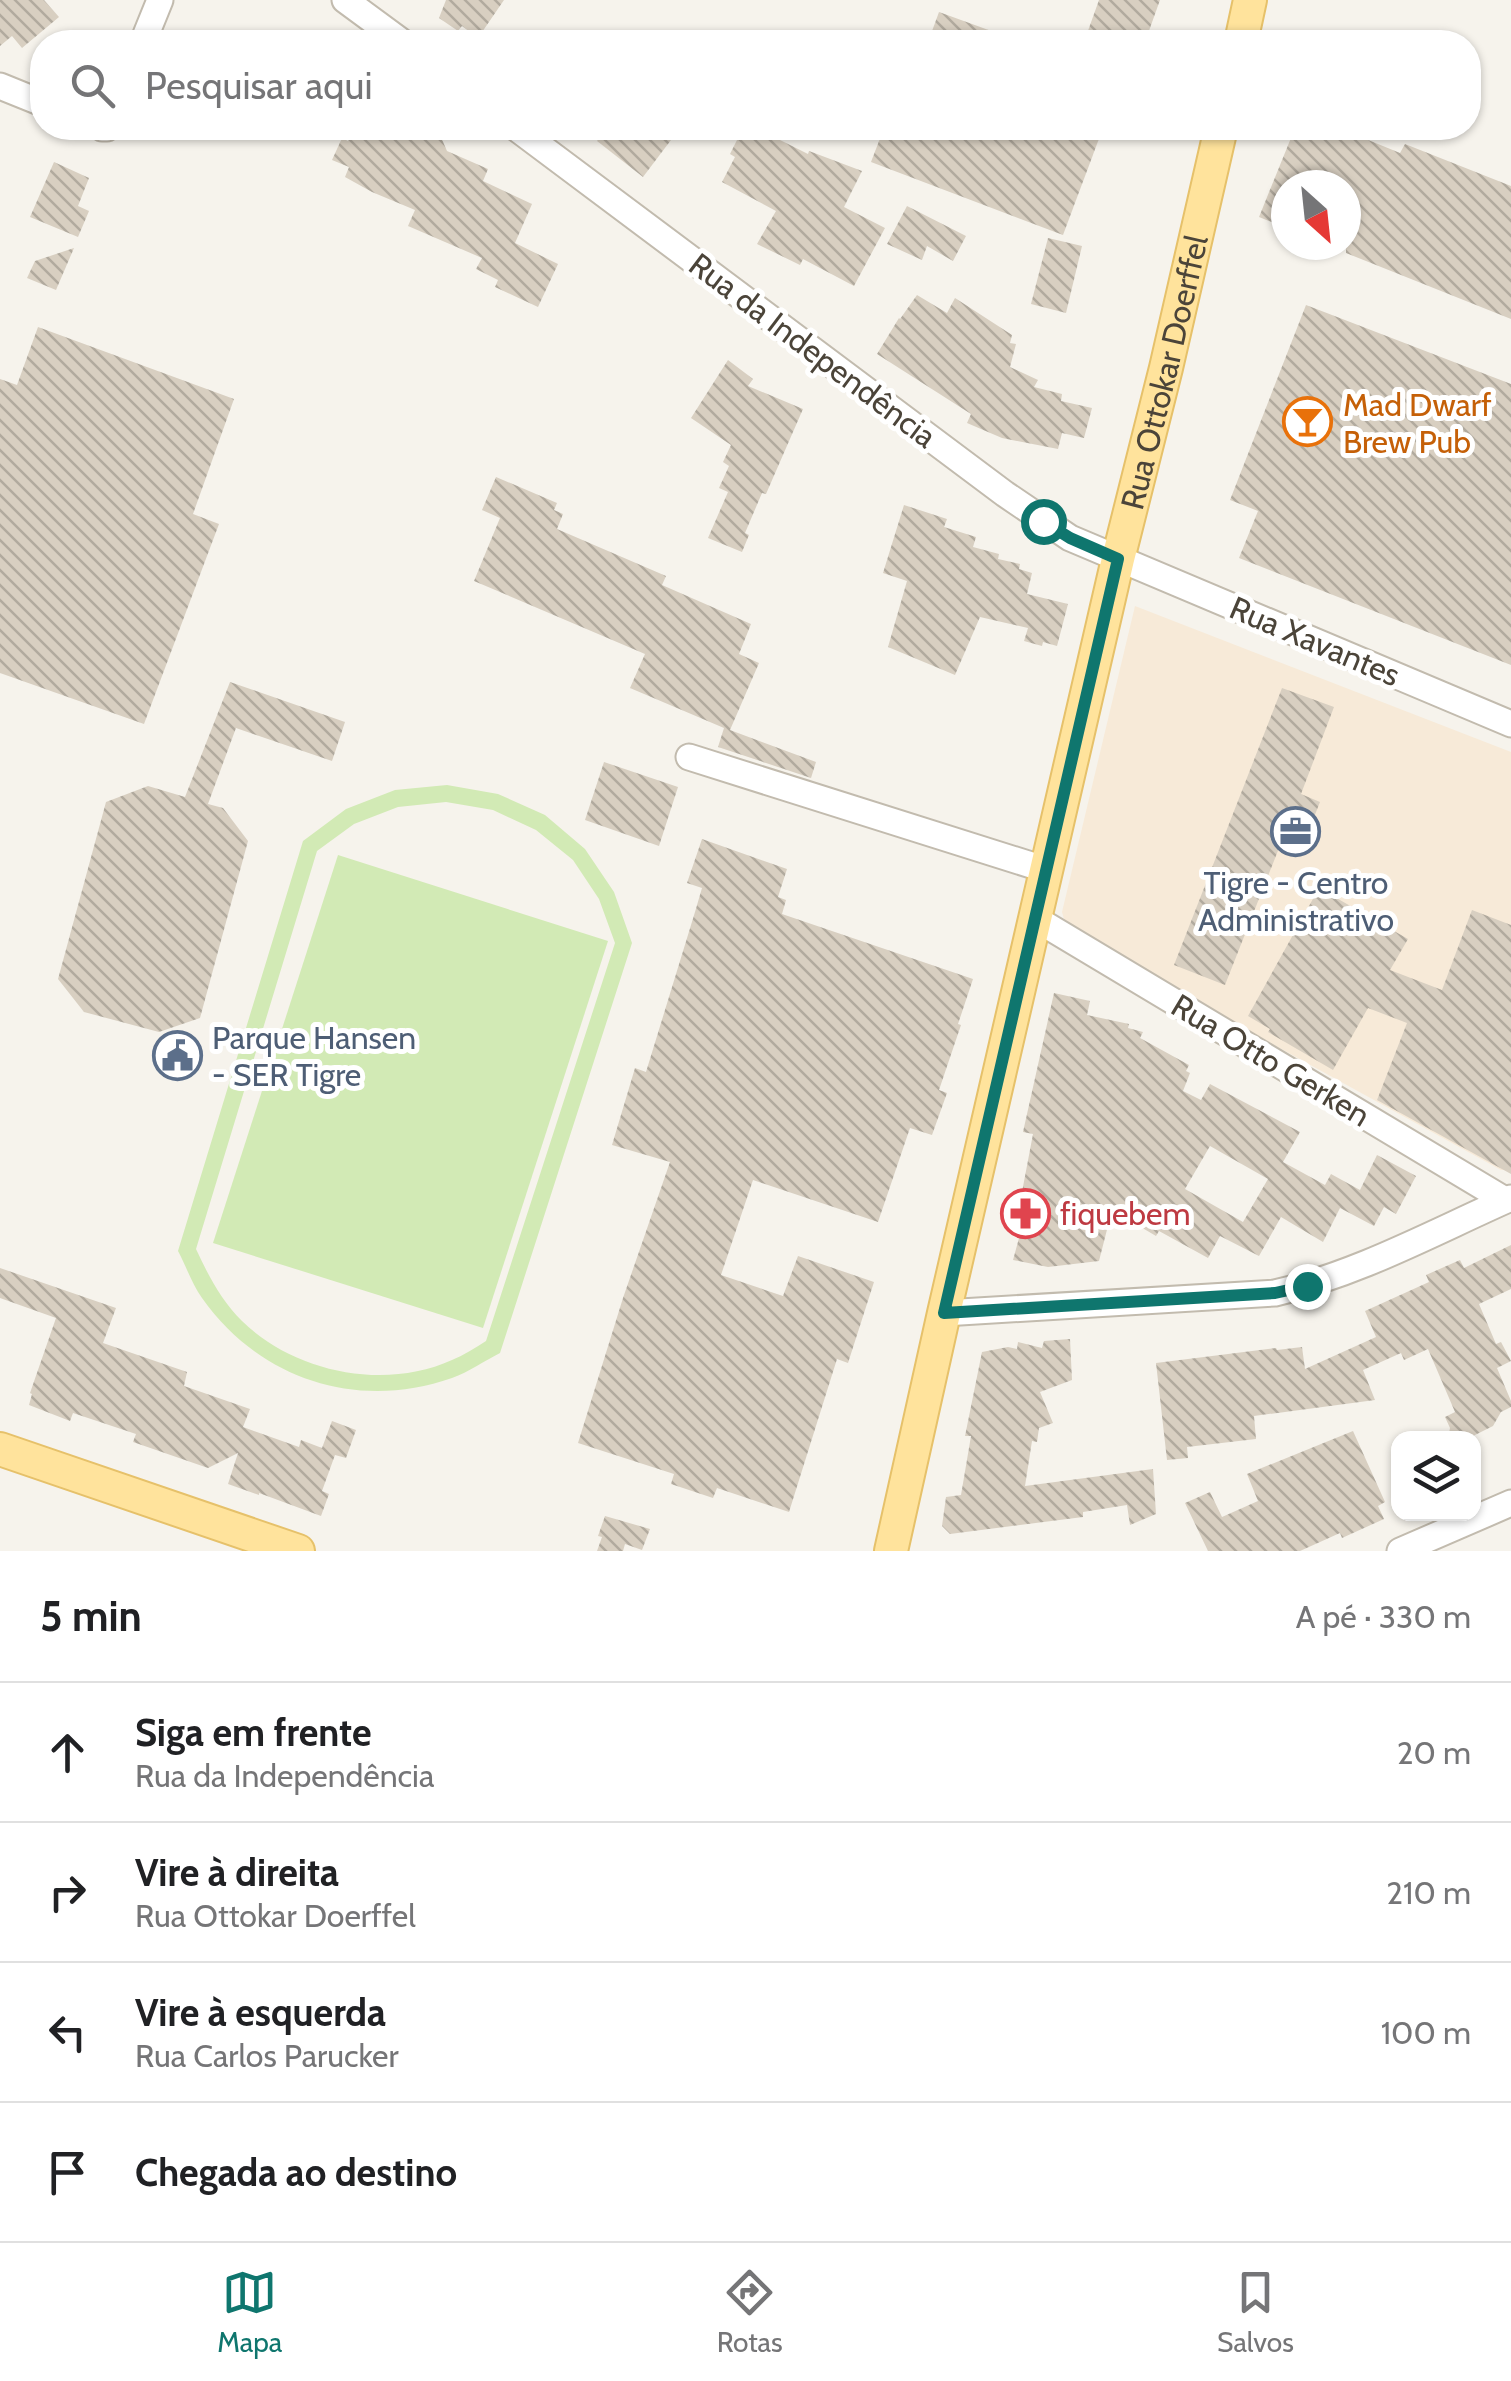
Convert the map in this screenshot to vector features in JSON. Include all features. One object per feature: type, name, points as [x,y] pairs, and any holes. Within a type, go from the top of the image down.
[{"type":"main road","points":[[1243,30],[1250,0]]},
{"type":"main road","name":"Rua Ottokar Doerffel","points":[[891,1551],[1218,140]]},
{"type":"main road","points":[[0,1450],[298,1551]]},
{"type":"street","points":[[147,30],[160,0]]},
{"type":"street","points":[[345,0],[386,30]]},
{"type":"street","points":[[0,86],[30,98]]},
{"type":"street","name":"Rua da Independência","points":[[532,140],[1005,494],[1070,538],[1118,559]]},
{"type":"street","name":"Rua Xavantes","points":[[1118,559],[1511,724]]},
{"type":"street","points":[[688,757],[1047,870]]},
{"type":"street","name":"Rua Otto Gerken","points":[[1036,919],[1508,1199]]},
{"type":"street","points":[[944,1313],[1275,1293],[1338,1275],[1508,1199]]},
{"type":"street","points":[[1400,1551],[1511,1503]]},
{"type":"shaded area","name":"Tigre - Centro Administrativo","points":[[1135,606],[1511,752],[1511,1170],[1501,1170],[1073,934],[1065,923],[1062,912]]},
{"type":"green space","points":[[447,785],[498,794],[545,815],[585,849],[614,892],[632,943],[500,1353],[452,1378],[381,1391],[347,1389],[314,1381],[252,1350],[202,1298],[178,1251],[303,841],[346,809],[395,790]],"holes":[[[446,802],[493,810],[536,830],[573,860],[599,899],[615,943],[486,1341],[452,1360],[398,1374],[369,1375],[313,1364],[263,1339],[242,1321],[216,1287],[196,1249],[317,851],[354,824],[398,807]]]},
{"type":"green space","points":[[338,855],[608,941],[483,1328],[213,1243]]},
{"type":"building","points":[[0,0],[44,0],[59,17],[43,30],[30,30],[30,41],[22,48],[12,36],[0,46]]},
{"type":"building","points":[[446,0],[504,0],[483,30],[462,26],[457,30],[439,18]]},
{"type":"building","points":[[1099,0],[1160,0],[1149,30],[1088,30]]},
{"type":"building","points":[[939,12],[988,30],[932,30]]},
{"type":"building","points":[[341,140],[442,140],[447,151],[488,169],[483,181],[532,204],[515,243],[558,264],[538,307],[495,287],[498,280],[476,269],[482,258],[408,226],[415,210],[345,177],[349,167],[332,160]]},
{"type":"building","points":[[598,140],[671,140],[643,177]]},
{"type":"building","points":[[737,140],[780,140],[808,154],[809,151],[862,171],[844,207],[885,228],[854,286],[803,259],[800,265],[757,244],[776,211],[722,182],[735,157],[730,154]]},
{"type":"building","points":[[879,140],[1099,140],[1063,235],[871,162]]},
{"type":"building","points":[[1290,140],[1368,140],[1400,153],[1405,144],[1511,186],[1511,319],[1361,259],[1361,170],[1278,170]]},
{"type":"building","points":[[54,162],[89,178],[78,206],[89,211],[78,237],[30,217]]},
{"type":"building","points":[[1271,187],[1271,222],[1259,217]]},
{"type":"building","points":[[907,206],[966,236],[953,261],[927,246],[922,260],[887,244]]},
{"type":"building","points":[[1048,238],[1082,246],[1066,313],[1031,304]]},
{"type":"building","points":[[74,248],[56,290],[27,278],[35,261]]},
{"type":"building","points":[[917,295],[947,313],[955,298],[1012,335],[1010,343],[1016,344],[1010,367],[1038,380],[1034,387],[1062,394],[1061,401],[1092,408],[1084,438],[1062,433],[1058,449],[1002,438],[967,423],[971,414],[877,354]]},
{"type":"building","points":[[1306,305],[1511,384],[1511,665],[1239,558],[1258,511],[1230,500]]},
{"type":"building","points":[[38,327],[234,399],[193,514],[219,524],[144,724],[0,673],[0,379],[17,385]]},
{"type":"building","points":[[728,360],[753,379],[748,386],[803,409],[766,494],[762,493],[745,533],[749,535],[742,552],[708,538],[728,492],[719,488],[729,466],[723,462],[731,445],[691,418]]},
{"type":"building","points":[[496,477],[557,503],[554,510],[563,514],[557,529],[666,576],[662,585],[751,624],[739,654],[759,663],[730,730],[816,762],[811,778],[718,747],[724,728],[630,688],[645,654],[474,581],[500,518],[482,510]]},
{"type":"building","points":[[904,505],[947,519],[944,527],[976,537],[973,547],[1020,564],[1019,569],[1032,573],[1027,594],[1068,604],[1057,646],[1024,641],[1028,628],[980,617],[955,675],[888,647],[907,581],[883,573]]},
{"type":"building","points":[[230,682],[345,722],[332,761],[236,728],[208,804],[223,808],[248,841],[200,1018],[159,1032],[84,1012],[58,979],[106,802],[148,786],[185,797]]},
{"type":"building","points":[[1282,688],[1334,707],[1301,794],[1320,802],[1301,850],[1281,843],[1225,985],[1174,965]]},
{"type":"building","points":[[604,762],[678,787],[659,846],[585,820]]},
{"type":"building","points":[[702,839],[787,869],[778,897],[786,900],[782,914],[973,979],[939,1090],[947,1093],[932,1135],[910,1128],[878,1222],[753,1180],[721,1275],[783,1296],[798,1256],[874,1282],[848,1363],[837,1359],[789,1512],[717,1488],[713,1498],[671,1484],[674,1474],[578,1443],[670,1162],[612,1145],[635,1068],[646,1072],[695,912],[702,888],[687,883]]},
{"type":"building","points":[[1319,888],[1408,939],[1390,970],[1442,990],[1472,910],[1511,925],[1511,1174],[1377,1100],[1407,1023],[1368,1008],[1333,1070],[1248,1016]]},
{"type":"building","points":[[1054,993],[1090,1001],[1087,1015],[1129,1024],[1128,1028],[1143,1032],[1140,1038],[1189,1065],[1183,1091],[1201,1100],[1210,1084],[1300,1132],[1283,1162],[1325,1185],[1331,1174],[1360,1190],[1377,1155],[1416,1176],[1396,1214],[1384,1207],[1374,1226],[1340,1208],[1323,1242],[1281,1217],[1259,1256],[1220,1236],[1208,1258],[1159,1231],[1156,1236],[1112,1210],[1099,1261],[1048,1267],[1013,1260],[1031,1194],[1022,1192],[1033,1134],[1023,1132]],"holes":[[[1210,1146],[1268,1179],[1243,1222],[1185,1189]]]},
{"type":"building","points":[[1511,1245],[1511,1289],[1479,1304],[1496,1344],[1501,1342],[1511,1361],[1497,1368],[1511,1407],[1501,1412],[1493,1426],[1481,1432],[1449,1431],[1445,1417],[1455,1412],[1428,1349],[1404,1360],[1401,1353],[1363,1370],[1375,1400],[1254,1416],[1256,1439],[1187,1447],[1188,1458],[1167,1460],[1156,1363],[1302,1347],[1305,1369],[1376,1337],[1365,1311],[1429,1282],[1426,1275],[1460,1260],[1464,1268]]},
{"type":"building","points":[[0,1268],[116,1308],[103,1343],[187,1372],[184,1386],[250,1409],[243,1427],[299,1447],[301,1440],[322,1448],[332,1421],[356,1430],[346,1458],[335,1455],[322,1491],[329,1494],[321,1516],[228,1484],[238,1453],[208,1468],[133,1442],[136,1434],[73,1413],[70,1421],[29,1405],[56,1318],[0,1298]]},
{"type":"building","points":[[1070,1339],[1072,1380],[1040,1392],[1053,1423],[1039,1428],[1037,1442],[1032,1441],[1025,1486],[1153,1469],[1156,1514],[1130,1525],[1127,1505],[1083,1512],[1083,1517],[950,1534],[942,1526],[946,1497],[961,1495],[971,1436],[965,1436],[982,1352],[1017,1349],[1018,1342],[1042,1348],[1044,1341]]},
{"type":"building","points":[[1353,1431],[1385,1502],[1378,1506],[1384,1519],[1300,1551],[1208,1551],[1185,1503],[1210,1492],[1222,1517],[1258,1501],[1247,1474]]},
{"type":"building","points":[[605,1516],[650,1529],[642,1550],[625,1544],[623,1551],[597,1551]]},
{"type":"place","name":"Mad Dwarf Brew Pub","points":[[1308,422]]},
{"type":"place","name":"Tigre - Centro Administrativo","points":[[1296,832]]},
{"type":"place","name":"Parque Hansen - SER Tigre","points":[[177,1055]]},
{"type":"place","name":"fiquebem","points":[[1025,1213]]},
{"type":"route","points":[[1043,521],[1118,559],[944,1313],[1275,1293],[1307,1286]]}]
